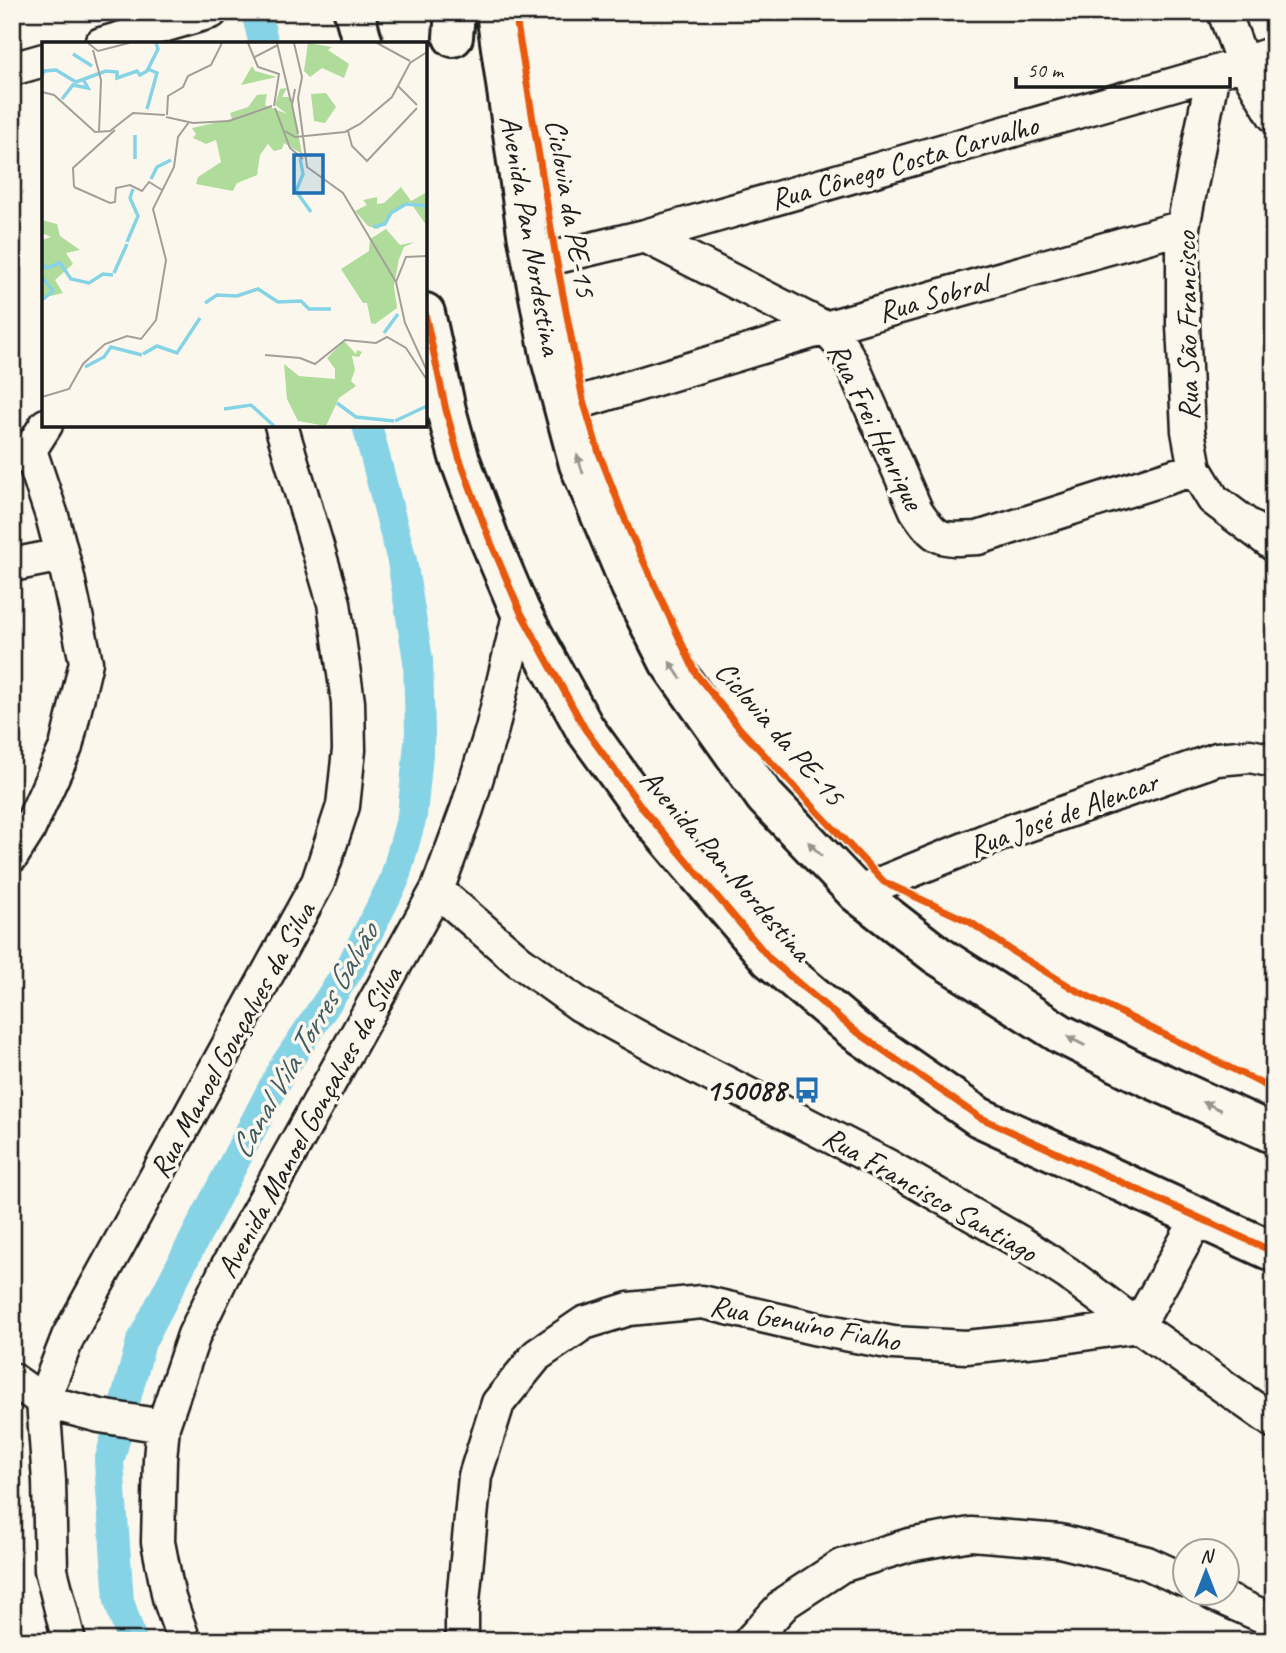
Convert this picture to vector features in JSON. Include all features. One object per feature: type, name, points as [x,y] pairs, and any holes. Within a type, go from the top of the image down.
[{"type":"highway","points":[[354,12],[362,42]]},
{"type":"highway","points":[[379,12],[382,42]]},
{"type":"highway","name":"Avenida Pan Nordestina","points":[[496,12],[532,263],[551,359],[579,464],[602,524],[669,662],[765,797],[857,893],[937,955],[1062,1034],[1137,1072],[1274,1134]]},
{"type":"highway","name":"Avenida Pan Nordestina","points":[[427,322],[459,457],[520,611],[592,739],[643,809],[770,959],[854,1030],[979,1117],[1274,1252]]},
{"type":"street","points":[[108,42],[211,12]]},
{"type":"street","points":[[1224,12],[1243,63],[1274,116]]},
{"type":"street","name":"Rua Cônego Costa Carvalho","points":[[532,263],[645,236],[1213,74],[1274,53]]},
{"type":"street","points":[[12,69],[42,61]]},
{"type":"street","name":"Rua São Francisco","points":[[1213,74],[1183,227],[1183,325],[1188,431],[1195,469],[1213,499],[1274,545]]},
{"type":"street","name":"Rua Sobral","points":[[564,407],[825,328],[1183,227]]},
{"type":"street","name":"Rua Frei Henrique","points":[[645,236],[825,328],[841,345],[852,364],[916,510],[930,532],[947,540],[978,538],[1195,469]]},
{"type":"street","name":"Rua Manoel Gonçalves da Silva","points":[[69,1641],[51,1570],[49,1481],[43,1401],[68,1337],[318,882],[344,806],[349,750],[348,702],[334,603],[282,427]]},
{"type":"street","points":[[12,856],[28,831],[66,747],[86,662],[62,555],[29,444]]},
{"type":"street","points":[[12,565],[62,555]]},
{"type":"street","name":"Avenida Manoel Gonçalves da Silva","points":[[184,1641],[169,1598],[158,1542],[160,1459],[150,1424],[228,1265],[438,890],[492,729],[520,611]]},
{"type":"street","name":"Rua José de Alencar","points":[[857,893],[999,835],[1217,759],[1250,756],[1274,761]]},
{"type":"street","name":"Rua Francisco Santiago","points":[[438,890],[519,961],[580,1004],[923,1186],[1067,1273],[1274,1422]]},
{"type":"street","points":[[1138,1326],[1198,1218]]},
{"type":"street","name":"Rua Genuíno Fialho","points":[[462,1641],[461,1612],[475,1476],[498,1403],[537,1355],[584,1324],[629,1309],[702,1302],[813,1328],[893,1343],[966,1347],[1138,1326]]},
{"type":"street","points":[[12,1379],[43,1401],[100,1416],[150,1424]]},
{"type":"street","points":[[750,1641],[786,1602],[841,1566],[909,1545],[971,1534],[1060,1541],[1147,1563],[1170,1573]]},
{"type":"street","points":[[1240,1606],[1274,1621]]},
{"type":"waterway","name":"Canal Vila Torres Galvão","points":[[256,12],[264,42]]},
{"type":"waterway","name":"Canal Vila Torres Galvão","points":[[132,1641],[119,1601],[109,1462],[141,1342],[283,1068],[350,968],[394,881],[412,816],[420,733],[418,660],[402,561],[368,427]]},
{"type":"cycle path","name":"Ciclovia da PE-15","points":[[515,12],[583,400],[599,453],[630,532],[696,674],[741,730],[884,882],[970,922],[1074,989],[1274,1090]]},
{"type":"cycle path","points":[[427,322],[459,457],[520,611],[585,729],[643,809],[770,959],[854,1030],[979,1117],[1274,1252]]},
{"type":"place","name":"150088","points":[[807,1090]]}]
